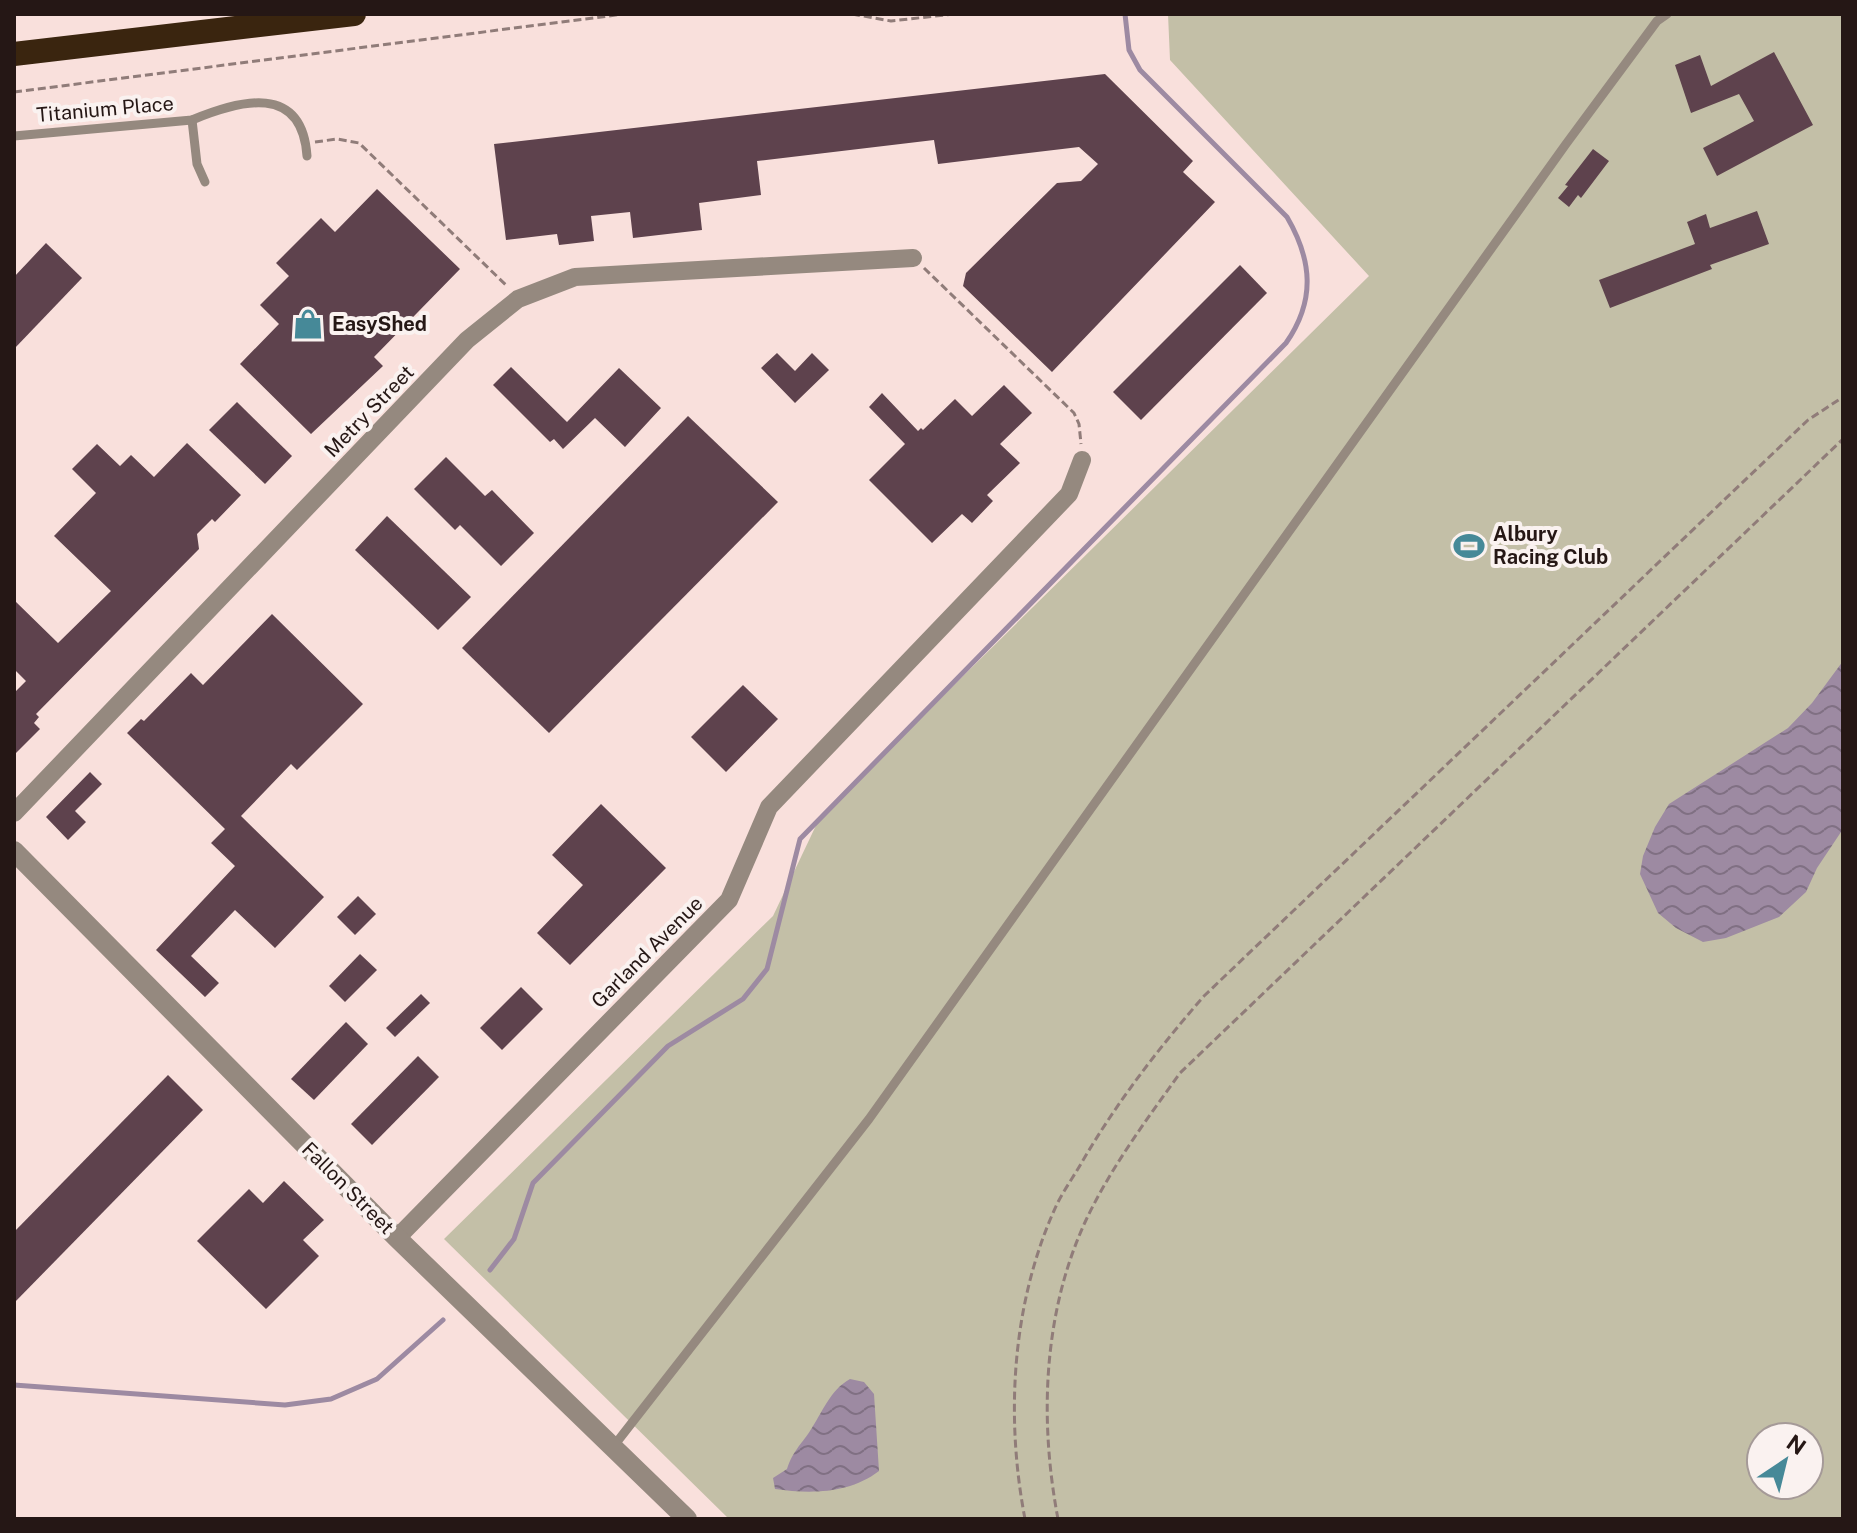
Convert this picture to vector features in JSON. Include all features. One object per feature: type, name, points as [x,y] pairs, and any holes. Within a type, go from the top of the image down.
[{"type":"highway","points":[[14,54],[354,14]]},
{"type":"street","name":"Metry Street","points":[[14,813],[467,340],[518,299],[575,277],[913,258]]},
{"type":"street","name":"Garland Avenue","points":[[397,1238],[729,900],[769,807],[1069,494],[1082,460]]},
{"type":"street","name":"Fallon Street","points":[[14,851],[397,1238],[687,1519]]},
{"type":"lane","points":[[613,1447],[869,1119],[1566,144],[1657,21],[1667,14]]},
{"type":"lane","name":"Titanium Place","points":[[14,136],[192,120],[257,101],[286,110],[296,118],[306,134],[307,156]]},
{"type":"lane","points":[[192,120],[197,164],[205,182]]},
{"type":"path","points":[[14,92],[624,14]]},
{"type":"path","points":[[852,14],[891,21],[954,14]]},
{"type":"path","points":[[306,144],[337,139],[359,143],[498,275]]},
{"type":"path","points":[[913,258],[1074,413],[1079,424],[1082,460]]},
{"type":"path","points":[[1025,1519],[1014,1427],[1017,1353],[1030,1278],[1057,1204],[1109,1115],[1155,1053],[1204,996],[1808,420],[1843,397]]},
{"type":"path","points":[[1058,1519],[1047,1426],[1049,1357],[1061,1287],[1087,1218],[1137,1133],[1180,1073],[1843,439]]},
{"type":"shaded area","name":"Albury Racing Club","points":[[1168,14],[1843,14],[1843,1519],[729,1519],[444,1239],[773,916],[820,817],[1369,276],[1170,60]]},
{"type":"water","points":[[1843,661],[1843,829],[1817,868],[1806,892],[1779,917],[1726,938],[1703,942],[1676,928],[1658,913],[1640,874],[1643,856],[1655,827],[1669,804],[1788,728],[1812,703]]},
{"type":"water","points":[[850,1379],[864,1382],[874,1394],[879,1471],[842,1488],[802,1492],[775,1489],[773,1478],[787,1469],[794,1453],[832,1396]]},
{"type":"building","points":[[1774,52],[1813,125],[1717,176],[1703,148],[1754,121],[1739,94],[1691,113],[1675,65],[1700,55],[1711,86]]},
{"type":"building","points":[[1105,74],[1193,161],[1183,172],[1215,202],[1052,372],[963,286],[966,273],[1057,183],[1081,181],[1098,164],[1079,147],[938,164],[934,140],[757,161],[761,195],[699,203],[702,230],[633,238],[630,212],[591,216],[594,241],[559,245],[557,234],[506,240],[494,144]]},
{"type":"building","points":[[1593,149],[1609,161],[1581,198],[1578,195],[1569,207],[1558,198]]},
{"type":"building","points":[[377,189],[460,269],[374,357],[383,366],[311,434],[240,364],[279,324],[260,305],[289,276],[276,263],[321,218],[335,232]]},
{"type":"building","points":[[1757,211],[1769,244],[1710,265],[1712,269],[1610,308],[1599,280],[1695,244],[1687,222],[1706,214],[1710,228]]},
{"type":"building","points":[[46,243],[82,278],[14,349],[14,277]]},
{"type":"building","points":[[1240,265],[1267,293],[1141,420],[1113,392]]},
{"type":"building","points":[[777,353],[795,371],[812,353],[829,370],[795,403],[761,368]]},
{"type":"building","points":[[511,367],[567,422],[619,368],[661,408],[625,447],[595,418],[563,449],[554,439],[550,442],[493,385]]},
{"type":"building","points":[[1004,385],[1032,413],[1000,444],[1020,463],[987,495],[993,501],[972,523],[962,514],[932,543],[869,480],[905,444],[869,407],[882,393],[918,431],[923,430],[955,399],[972,416]]},
{"type":"building","points":[[237,402],[292,456],[265,484],[209,430]]},
{"type":"building","points":[[688,416],[778,502],[549,733],[462,648]]},
{"type":"building","points":[[187,443],[241,495],[215,522],[212,519],[197,534],[199,549],[36,714],[39,717],[34,723],[40,729],[14,755],[14,693],[26,681],[14,669],[14,600],[58,643],[111,591],[54,536],[96,493],[72,469],[97,444],[120,466],[131,455],[154,477]]},
{"type":"building","points":[[446,457],[485,496],[492,490],[534,533],[501,566],[460,525],[455,530],[414,489]]},
{"type":"building","points":[[387,516],[471,597],[438,630],[355,550]]},
{"type":"building","points":[[272,614],[363,704],[297,770],[291,764],[241,816],[324,897],[275,948],[235,910],[191,956],[219,983],[205,997],[156,950],[235,866],[211,843],[225,829],[127,733],[141,719],[144,721],[191,673],[203,685]]},
{"type":"building","points":[[743,685],[778,719],[726,772],[691,737]]},
{"type":"building","points":[[90,772],[102,784],[75,811],[86,822],[68,840],[46,817]]},
{"type":"building","points":[[601,804],[666,868],[570,965],[537,933],[583,885],[552,855]]},
{"type":"building","points":[[358,896],[376,914],[355,935],[337,917]]},
{"type":"building","points":[[360,954],[377,970],[345,1002],[329,986]]},
{"type":"building","points":[[521,987],[543,1009],[502,1050],[480,1028]]},
{"type":"building","points":[[421,994],[430,1003],[395,1037],[386,1028]]},
{"type":"building","points":[[346,1022],[368,1044],[314,1100],[291,1079]]},
{"type":"building","points":[[418,1056],[439,1077],[372,1145],[351,1124]]},
{"type":"building","points":[[168,1075],[203,1110],[14,1303],[14,1232]]},
{"type":"building","points":[[284,1181],[324,1220],[303,1240],[319,1256],[266,1309],[197,1241],[249,1189],[263,1203]]},
{"type":"waterway","points":[[490,1270],[514,1239],[533,1183],[668,1046],[743,999],[767,969],[800,839],[1286,343],[1296,327],[1306,296],[1306,264],[1287,217],[1140,70],[1129,50],[1125,14]]},
{"type":"waterway","points":[[14,1385],[285,1405],[331,1399],[377,1379],[443,1320]]},
{"type":"place","name":"EasyShed","points":[[308,324]]},
{"type":"place","name":"Albury Racing Club","points":[[1469,546]]}]
